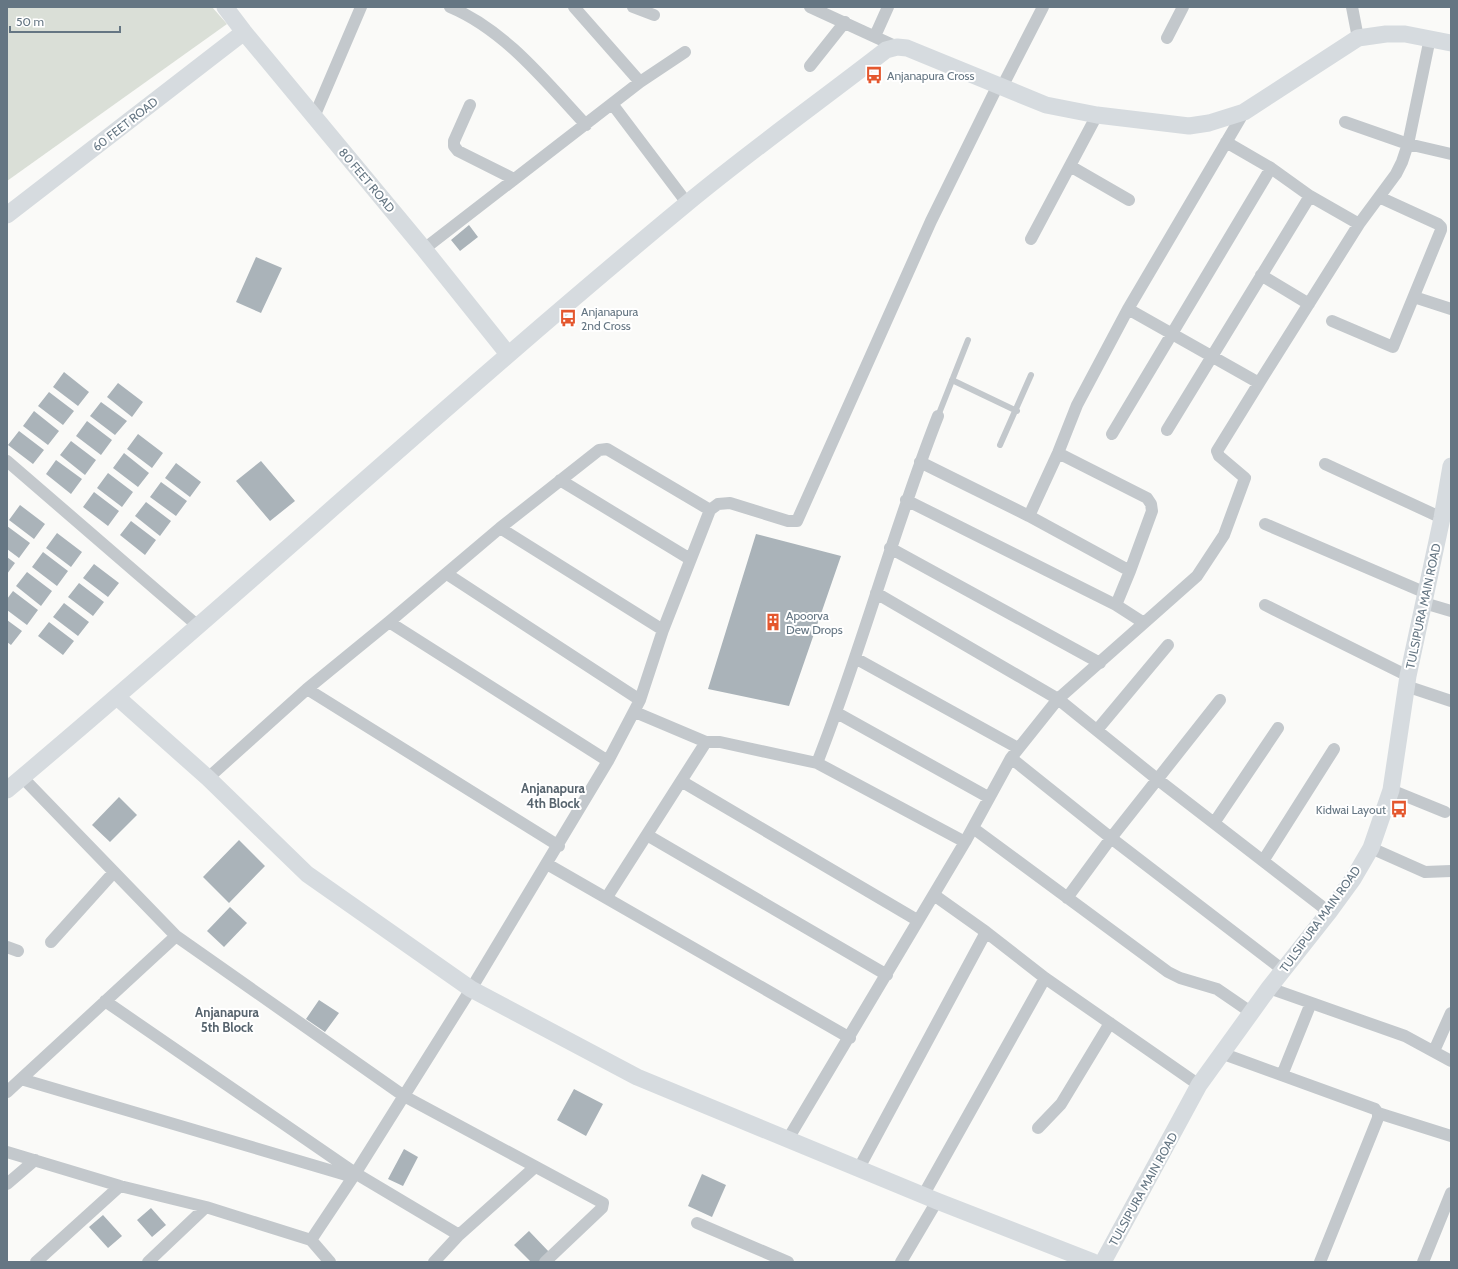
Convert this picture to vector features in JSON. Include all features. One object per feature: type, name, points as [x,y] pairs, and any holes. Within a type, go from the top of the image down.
[{"type":"street","name":"80 FEET ROAD","points":[[225,7],[244,32],[424,249],[508,354]]},
{"type":"street","points":[[314,117],[361,7]]},
{"type":"street","points":[[450,7],[463,12],[486,26],[524,60],[586,125]]},
{"type":"street","points":[[574,7],[640,82]]},
{"type":"street","points":[[633,7],[654,15]]},
{"type":"street","points":[[810,7],[898,46],[907,48],[1046,105],[1097,115],[1189,126],[1209,123],[1244,112],[1358,38],[1386,34],[1405,34],[1451,43]]},
{"type":"street","points":[[875,36],[888,7]]},
{"type":"street","points":[[311,1240],[471,990],[559,846],[635,712],[663,630],[710,510],[718,504],[730,503],[788,521],[798,521],[931,221],[1000,86],[1043,7]]},
{"type":"street","points":[[1167,38],[1183,7]]},
{"type":"street","points":[[1352,7],[1358,38]]},
{"type":"street","points":[[810,66],[845,22]]},
{"type":"street","name":"60 FEET ROAD","points":[[7,215],[244,32]]},
{"type":"street","points":[[788,1139],[850,1038],[917,920],[934,895],[1014,753],[1058,699],[1197,576],[1224,535],[1245,478],[1219,456],[1217,451],[1359,224],[1396,174],[1408,144],[1430,38]]},
{"type":"street","points":[[7,790],[117,697],[508,354],[687,203],[886,50],[898,46]]},
{"type":"street","points":[[424,249],[613,105],[640,82],[685,52]]},
{"type":"street","points":[[470,105],[454,141],[454,146],[458,151],[514,179]]},
{"type":"street","points":[[613,105],[687,203]]},
{"type":"street","points":[[1029,516],[1058,453],[1077,405],[1128,309],[1244,112]]},
{"type":"street","points":[[1031,239],[1097,115]]},
{"type":"street","points":[[1345,122],[1408,144],[1451,154]]},
{"type":"street","points":[[1226,142],[1271,168],[1310,196],[1359,224]]},
{"type":"street","points":[[1070,166],[1129,200]]},
{"type":"street","points":[[1112,434],[1271,168]]},
{"type":"street","points":[[1167,430],[1310,196]]},
{"type":"street","points":[[1332,320],[1393,347],[1441,227],[1379,197]]},
{"type":"street","points":[[1261,275],[1309,304]]},
{"type":"street","points":[[1414,297],[1451,309]]},
{"type":"street","points":[[1128,309],[1259,383]]},
{"type":"street","points":[[817,763],[837,713],[906,500],[938,416]]},
{"type":"street","points":[[208,778],[307,689],[500,528],[599,450],[607,449],[710,510]]},
{"type":"street","points":[[1058,453],[1146,498],[1151,504],[1152,511],[1116,606]]},
{"type":"street","points":[[7,461],[198,626]]},
{"type":"street","points":[[920,462],[1029,516],[1130,571]]},
{"type":"street","points":[[1325,464],[1442,518]]},
{"type":"street","name":"TULSIPURA MAIN ROAD","points":[[1103,1262],[1199,1085],[1269,988],[1353,879],[1371,848],[1391,790],[1407,681],[1442,518],[1451,466]]},
{"type":"street","points":[[560,480],[690,559]]},
{"type":"street","points":[[906,500],[1116,606],[1144,623]]},
{"type":"street","points":[[1265,524],[1451,611]]},
{"type":"street","points":[[500,528],[663,630]]},
{"type":"street","points":[[890,548],[1100,662]]},
{"type":"street","points":[[446,574],[640,700]]},
{"type":"street","points":[[876,593],[1058,699],[1157,779],[1329,912]]},
{"type":"street","points":[[1265,605],[1407,681],[1451,701]]},
{"type":"street","points":[[389,622],[608,761]]},
{"type":"street","points":[[1097,730],[1168,645]]},
{"type":"street","points":[[855,658],[1014,753],[1111,838],[1283,970]]},
{"type":"street","points":[[307,689],[559,846]]},
{"type":"street","points":[[117,697],[208,778],[307,874],[471,990],[637,1077],[931,1198],[1093,1262]]},
{"type":"street","points":[[1067,898],[1111,838],[1220,700]]},
{"type":"street","points":[[635,712],[706,742],[720,742],[817,763],[965,842]]},
{"type":"street","points":[[837,713],[988,797]]},
{"type":"street","points":[[1214,823],[1278,728]]},
{"type":"street","points":[[607,897],[706,742]]},
{"type":"street","points":[[1263,861],[1334,749]]},
{"type":"street","points":[[22,777],[176,936],[404,1096],[603,1203],[603,1206],[544,1262]]},
{"type":"street","points":[[681,781],[917,920]]},
{"type":"street","points":[[1391,790],[1445,812]]},
{"type":"street","points":[[973,828],[1168,972],[1180,978],[1217,989],[1252,1013]]},
{"type":"street","points":[[647,835],[887,975]]},
{"type":"street","points":[[1371,848],[1425,872],[1451,871]]},
{"type":"street","points":[[548,864],[850,1038]]},
{"type":"street","points":[[51,942],[114,872]]},
{"type":"street","points":[[934,895],[986,932],[1045,978],[1199,1085]]},
{"type":"street","points":[[859,1168],[986,932]]},
{"type":"street","points":[[7,1092],[176,936]]},
{"type":"street","points":[[901,1262],[931,1198],[1045,978]]},
{"type":"street","points":[[1269,988],[1405,1036],[1451,1061]]},
{"type":"street","points":[[106,1001],[354,1175],[459,1235]]},
{"type":"street","points":[[1282,1075],[1311,1003]]},
{"type":"street","points":[[1434,1052],[1451,1013]]},
{"type":"street","points":[[1038,1128],[1061,1104],[1110,1023]]},
{"type":"street","points":[[1221,1053],[1375,1109],[1378,1113],[1451,1136]]},
{"type":"street","points":[[21,1079],[354,1175]]},
{"type":"street","points":[[1320,1262],[1378,1118],[1378,1113]]},
{"type":"street","points":[[7,1152],[120,1186],[206,1207],[311,1240],[330,1262]]},
{"type":"street","points":[[7,1184],[35,1160]]},
{"type":"street","points":[[434,1262],[459,1235],[535,1167]]},
{"type":"street","points":[[36,1262],[120,1186]]},
{"type":"street","points":[[1423,1262],[1451,1193]]},
{"type":"street","points":[[148,1262],[206,1207]]},
{"type":"street","points":[[697,1224],[788,1262]]},
{"type":"lane","points":[[938,416],[968,340]]},
{"type":"lane","points":[[1000,445],[1017,411],[1031,375]]},
{"type":"lane","points":[[952,380],[1017,411]]},
{"type":"shaded area","points":[[7,7],[212,7],[227,24],[7,181]]},
{"type":"building","points":[[469,225],[478,237],[460,251],[451,240]]},
{"type":"building","points":[[256,257],[282,268],[261,313],[236,302]]},
{"type":"building","points":[[64,372],[89,392],[78,406],[53,387]]},
{"type":"building","points":[[118,383],[143,402],[132,417],[107,397]]},
{"type":"building","points":[[49,392],[74,411],[63,425],[38,406]]},
{"type":"building","points":[[101,402],[127,421],[115,435],[90,416]]},
{"type":"building","points":[[34,411],[59,431],[48,445],[23,426]]},
{"type":"building","points":[[87,421],[112,440],[101,455],[76,436]]},
{"type":"building","points":[[19,431],[44,450],[33,464],[8,445]]},
{"type":"building","points":[[138,434],[163,453],[152,468],[127,449]]},
{"type":"building","points":[[71,441],[96,460],[85,475],[60,455]]},
{"type":"building","points":[[124,453],[149,473],[138,487],[113,468]]},
{"type":"building","points":[[56,460],[82,479],[71,494],[46,474]]},
{"type":"building","points":[[261,461],[295,501],[270,521],[236,481]]},
{"type":"building","points":[[176,463],[201,482],[190,497],[165,478]]},
{"type":"building","points":[[108,473],[133,492],[122,507],[97,488]]},
{"type":"building","points":[[161,482],[187,501],[176,516],[150,497]]},
{"type":"building","points":[[94,492],[119,511],[108,526],[83,507]]},
{"type":"building","points":[[146,502],[171,521],[160,536],[135,516]]},
{"type":"building","points":[[20,505],[45,524],[34,539],[9,520]]},
{"type":"building","points":[[131,521],[156,540],[145,555],[120,535]]},
{"type":"building","points":[[7,526],[30,543],[19,558],[7,549]]},
{"type":"building","points":[[57,533],[82,552],[71,567],[46,548]]},
{"type":"building","name":"Apoorva Dew Drops","points":[[756,534],[841,556],[789,706],[708,689]]},
{"type":"building","points":[[43,552],[68,571],[57,586],[32,567]]},
{"type":"building","points":[[7,557],[15,563],[7,574]]},
{"type":"building","points":[[94,564],[119,583],[108,597],[83,578]]},
{"type":"building","points":[[27,572],[52,591],[41,606],[16,586]]},
{"type":"building","points":[[79,583],[104,602],[93,616],[68,597]]},
{"type":"building","points":[[13,591],[38,610],[27,625],[7,610],[7,599]]},
{"type":"building","points":[[64,603],[89,622],[78,636],[53,617]]},
{"type":"building","points":[[7,620],[22,631],[11,645],[7,642]]},
{"type":"building","points":[[49,622],[74,641],[63,655],[38,636]]},
{"type":"building","points":[[119,797],[137,815],[110,842],[92,825]]},
{"type":"building","points":[[239,840],[265,866],[229,903],[203,877]]},
{"type":"building","points":[[230,907],[247,923],[224,947],[207,931]]},
{"type":"building","points":[[319,1000],[339,1013],[325,1032],[306,1019]]},
{"type":"building","points":[[574,1089],[603,1104],[586,1136],[557,1120]]},
{"type":"building","points":[[404,1149],[418,1157],[403,1186],[388,1179]]},
{"type":"building","points":[[702,1174],[726,1185],[712,1217],[688,1206]]},
{"type":"building","points":[[151,1208],[166,1225],[152,1237],[137,1220]]},
{"type":"building","points":[[103,1215],[122,1236],[108,1248],[89,1227]]},
{"type":"building","points":[[529,1231],[550,1253],[540,1262],[531,1262],[514,1245]]},
{"type":"place","name":"Anjanapura Cross","points":[[874,75]]},
{"type":"place","name":"Anjanapura 2nd Cross","points":[[568,318]]},
{"type":"place","name":"Apoorva Dew Drops","points":[[773,622]]},
{"type":"place","name":"Kidwai Layout","points":[[1399,809]]},
{"type":"district","name":"Anjanapura 4th Block","points":[[553,796]]},
{"type":"district","name":"Anjanapura 5th Block","points":[[227,1020]]}]
